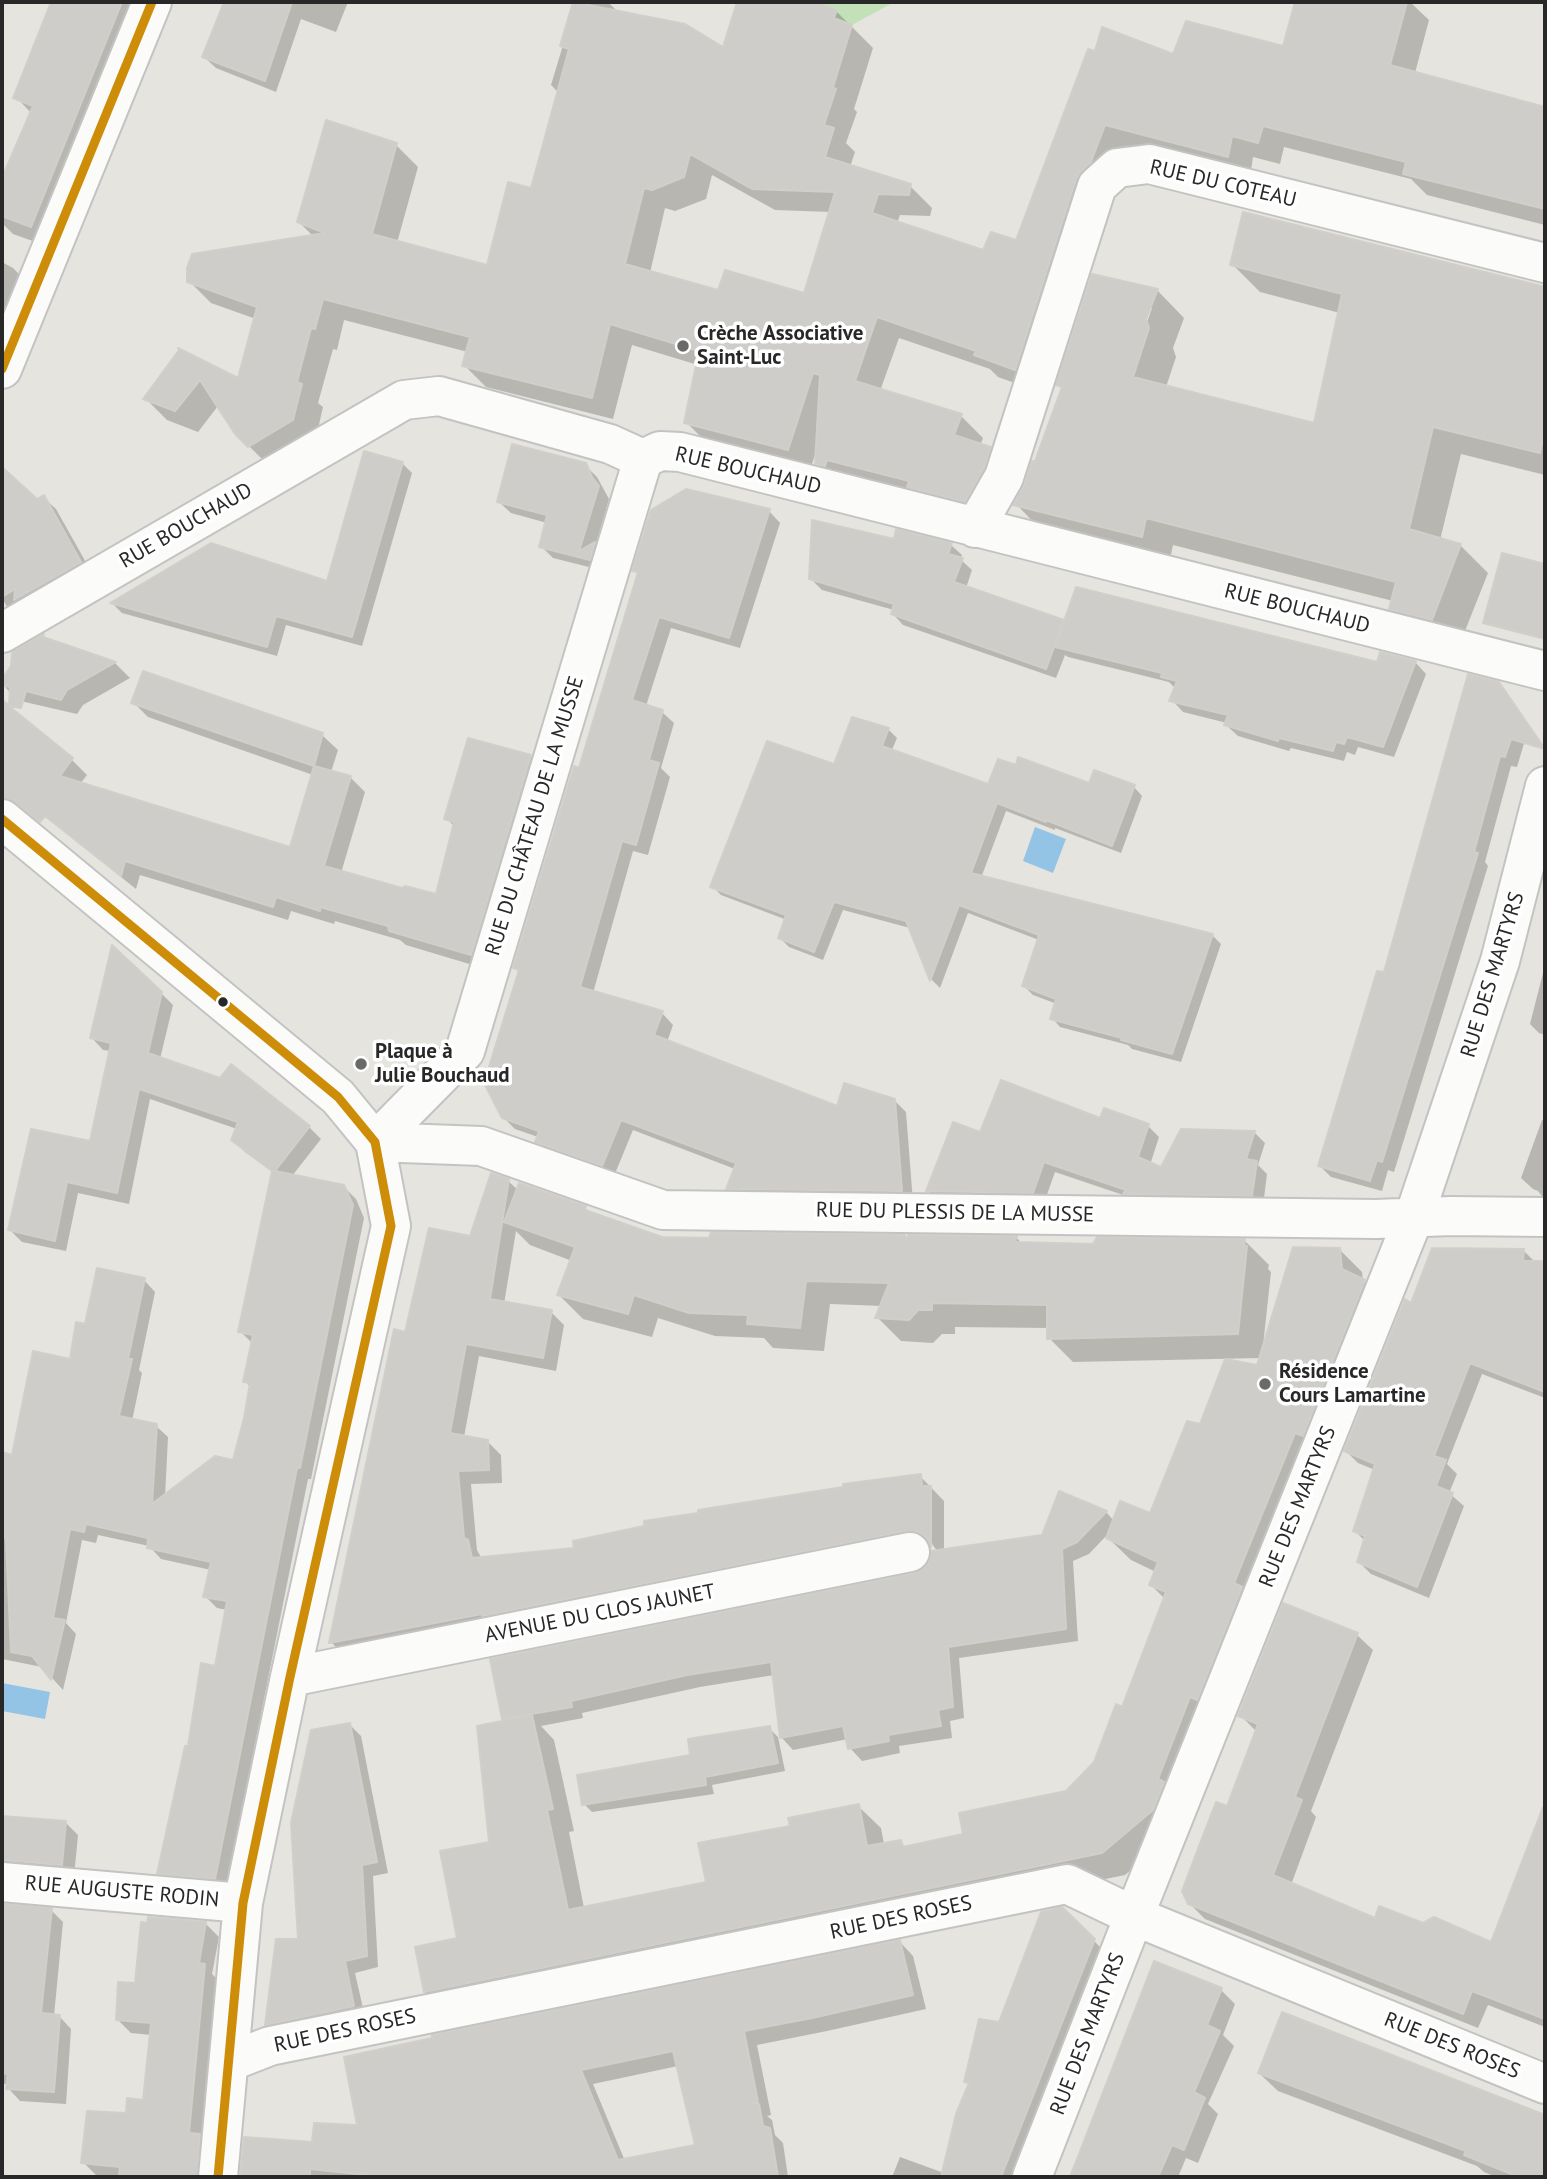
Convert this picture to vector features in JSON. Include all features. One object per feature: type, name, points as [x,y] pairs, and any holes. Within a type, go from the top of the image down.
[{"type":"street","points":[[2,369],[152,2]]},
{"type":"street","name":"RUE DU COTEAU","points":[[975,528],[1004,477],[1097,187],[1117,168],[1149,164],[1545,263]]},
{"type":"street","name":"RUE BOUCHAUD","points":[[2,633],[404,400],[439,396],[610,444],[643,459],[660,451],[680,452],[1545,671]]},
{"type":"street","name":"RUE DU CHÂTEAU DE LA MUSSE","points":[[375,1142],[465,1051],[643,459]]},
{"type":"street","name":"RUE DES MARTYRS","points":[[1032,2177],[1414,1217],[1500,961],[1545,786]]},
{"type":"street","points":[[2,819],[338,1097],[375,1142],[391,1226],[290,1677],[243,1903],[218,2177]]},
{"type":"street","name":"RUE DU PLESSIS DE LA MUSSE","points":[[375,1142],[481,1146],[663,1210],[1376,1219],[1545,1217]]},
{"type":"street","name":"AVENUE DU CLOS JAUNET","points":[[290,1677],[910,1552]]},
{"type":"street","name":"RUE AUGUSTE RODIN","points":[[2,1882],[243,1903]]},
{"type":"street","name":"RUE DES ROSES","points":[[229,2063],[270,2046],[1067,1884],[1134,1916],[1545,2084]]},
{"type":"green space","points":[[813,2],[894,2],[852,25],[834,18],[837,9]]},
{"type":"water","points":[[1035,827],[1066,839],[1053,873],[1023,861]]},
{"type":"water","points":[[2,1683],[50,1692],[45,1719],[2,1711]]},
{"type":"building","points":[[51,2],[122,2],[31,227],[2,216],[2,178],[33,106],[13,98]]},
{"type":"building","points":[[224,2],[292,2],[265,81],[202,57]]},
{"type":"building","points":[[573,2],[685,24],[723,47],[737,2],[813,2],[837,10],[834,18],[852,25],[824,125],[834,128],[825,157],[911,184],[909,195],[878,194],[872,213],[983,250],[991,232],[1016,240],[1088,49],[1095,51],[1102,27],[1173,54],[1186,21],[1283,46],[1295,2],[1407,2],[1390,65],[1545,107],[1545,209],[1403,174],[1406,162],[1263,126],[1258,143],[1232,136],[1228,157],[1105,125],[1091,162],[1076,179],[1015,370],[974,355],[976,351],[877,317],[855,381],[962,414],[954,435],[991,447],[984,468],[965,502],[907,487],[909,481],[827,460],[825,466],[815,464],[820,375],[813,373],[788,450],[684,423],[699,351],[610,324],[592,398],[462,366],[470,337],[323,299],[315,329],[311,328],[297,382],[302,384],[293,420],[248,447],[235,434],[200,380],[175,411],[143,399],[178,348],[238,378],[257,307],[187,282],[187,268],[192,254],[325,233],[297,222],[326,120],[397,143],[372,234],[487,265],[508,182],[531,188],[569,49],[560,46]],"holes":[[[690,154],[752,189],[835,192],[804,293],[725,270],[718,290],[625,264],[644,188],[652,190],[684,177]]]},
{"type":"building","points":[[1243,212],[1545,287],[1545,429],[1540,453],[1433,427],[1409,529],[1461,544],[1432,620],[1389,609],[1396,582],[1146,518],[1142,537],[1013,505],[1025,484],[1032,461],[1035,461],[1062,387],[1056,385],[1092,274],[1158,289],[1146,319],[1149,328],[1133,377],[1314,423],[1342,294],[1230,265]]},
{"type":"building","points":[[512,444],[586,463],[599,486],[579,551],[595,542],[590,560],[539,547],[547,515],[497,502]]},
{"type":"building","points":[[364,451],[403,462],[352,637],[276,616],[267,647],[110,603],[211,543],[327,581]]},
{"type":"building","points":[[2,467],[37,499],[44,495],[81,562],[14,600],[15,589],[2,597]]},
{"type":"building","points":[[686,489],[770,509],[729,638],[659,617],[632,700],[663,710],[649,760],[659,763],[636,845],[622,841],[580,987],[663,1011],[654,1035],[837,1106],[844,1083],[895,1099],[902,1191],[726,1189],[736,1163],[621,1120],[602,1166],[535,1142],[539,1131],[502,1118],[484,1083],[519,970],[513,968],[574,766],[579,768],[638,572],[632,571],[651,510]]},
{"type":"building","points":[[812,520],[894,539],[896,529],[952,543],[948,554],[963,558],[954,582],[1064,620],[1046,669],[891,614],[894,604],[809,579]]},
{"type":"building","points":[[1502,553],[1545,564],[1545,639],[1483,623]]},
{"type":"building","points":[[1076,587],[1377,662],[1380,652],[1416,661],[1383,747],[1347,737],[1344,744],[1336,742],[1333,751],[1279,738],[1278,741],[1224,725],[1228,715],[1169,701],[1177,681],[1161,677],[1162,673],[1055,647]]},
{"type":"building","points":[[44,634],[43,637],[116,662],[67,690],[61,700],[26,691],[21,708],[9,706],[73,758],[60,776],[290,847],[314,766],[351,776],[324,866],[402,888],[405,886],[436,894],[454,822],[444,819],[468,738],[531,755],[471,955],[389,931],[388,926],[320,907],[320,911],[276,897],[273,907],[125,861],[121,876],[45,816],[40,822],[15,802],[2,798],[2,700],[9,705],[10,687],[2,685],[2,679],[11,666],[12,652]]},
{"type":"building","points":[[143,671],[323,733],[314,766],[131,703]]},
{"type":"building","points":[[1468,674],[1499,682],[1545,749],[1511,739],[1505,757],[1500,756],[1474,852],[1478,853],[1382,1162],[1377,1160],[1370,1181],[1318,1166],[1377,971],[1384,972]]},
{"type":"building","points":[[852,717],[889,728],[882,746],[988,784],[998,759],[1016,765],[1018,757],[1089,783],[1094,770],[1135,785],[1112,846],[997,803],[971,873],[1213,934],[1172,1054],[1050,1019],[1056,999],[1022,986],[1039,935],[959,905],[930,981],[906,921],[834,902],[814,952],[778,938],[786,915],[710,887],[767,741],[834,764]]},
{"type":"building","points":[[112,945],[162,992],[148,1053],[220,1078],[231,1064],[310,1126],[275,1171],[344,1185],[353,1205],[300,1468],[297,1468],[215,1879],[157,1874],[185,1746],[188,1746],[201,1663],[215,1666],[227,1601],[203,1597],[211,1562],[147,1548],[148,1538],[86,1524],[84,1532],[70,1529],[53,1618],[65,1620],[51,1680],[32,1656],[11,1652],[6,1539],[2,1536],[2,1452],[12,1455],[33,1351],[70,1359],[76,1322],[85,1324],[97,1268],[145,1278],[128,1359],[132,1359],[119,1416],[157,1424],[152,1504],[215,1456],[233,1460],[250,1383],[243,1382],[253,1335],[238,1332],[272,1171],[231,1140],[238,1122],[139,1089],[117,1193],[67,1182],[55,1241],[8,1230],[31,1129],[90,1141],[111,1043],[90,1038]]},
{"type":"building","points":[[1001,1080],[1100,1118],[1104,1108],[1149,1124],[1138,1157],[1161,1167],[1181,1129],[1255,1131],[1246,1159],[1257,1161],[1252,1196],[1123,1194],[1126,1190],[1044,1162],[1033,1193],[926,1191],[953,1122],[980,1132]]},
{"type":"building","points":[[491,1173],[509,1179],[490,1299],[552,1310],[543,1358],[466,1344],[450,1433],[488,1440],[489,1470],[458,1471],[464,1538],[468,1540],[472,1558],[574,1548],[573,1541],[644,1526],[644,1521],[843,1487],[843,1484],[921,1474],[922,1486],[931,1486],[931,1547],[926,1537],[918,1532],[906,1531],[482,1616],[329,1643],[394,1329],[405,1332],[429,1228],[470,1236]]},
{"type":"building","points":[[519,1183],[586,1206],[585,1210],[662,1237],[709,1238],[711,1232],[905,1235],[906,1242],[908,1235],[1017,1236],[1015,1242],[1093,1244],[1097,1237],[1245,1239],[1244,1246],[1247,1246],[1238,1334],[1047,1339],[1047,1305],[932,1303],[932,1310],[918,1310],[909,1320],[875,1318],[889,1283],[806,1281],[800,1328],[747,1324],[748,1315],[689,1313],[634,1295],[628,1314],[557,1295],[575,1247],[504,1222]]},
{"type":"building","points":[[1293,1247],[1340,1248],[1342,1269],[1365,1280],[1303,1436],[1295,1433],[1234,1583],[1242,1587],[1197,1700],[1190,1697],[1158,1779],[1164,1782],[1153,1810],[1102,1853],[424,1992],[415,1947],[457,1938],[440,1851],[489,1842],[477,1726],[532,1715],[553,1809],[547,1810],[568,1910],[706,1882],[698,1843],[790,1826],[788,1818],[859,1804],[867,1846],[901,1840],[903,1847],[963,1834],[959,1813],[1066,1791],[1094,1762],[1116,1704],[1122,1707],[1166,1592],[1149,1585],[1158,1562],[1106,1538],[1120,1501],[1150,1513],[1187,1421],[1200,1424],[1225,1359],[1257,1365]]},
{"type":"building","points":[[1432,1248],[1524,1249],[1523,1261],[1545,1261],[1545,1392],[1470,1363],[1434,1456],[1446,1460],[1436,1486],[1453,1493],[1417,1587],[1357,1562],[1365,1536],[1353,1531],[1375,1464],[1344,1451],[1405,1299],[1411,1303]]},
{"type":"building","points":[[1059,1491],[1107,1511],[1077,1542],[1062,1549],[1066,1629],[948,1647],[953,1707],[938,1710],[941,1726],[888,1735],[889,1741],[848,1749],[843,1726],[780,1738],[771,1662],[687,1675],[571,1701],[572,1707],[502,1719],[490,1659],[914,1573],[925,1568],[931,1551],[1042,1535]]},
{"type":"building","points":[[1283,1603],[1358,1633],[1295,1797],[1302,1800],[1273,1875],[1375,1918],[1379,1906],[1423,1923],[1434,1917],[1491,1942],[1543,1807],[1545,1808],[1545,2019],[1472,1991],[1463,2014],[1188,1904],[1182,1891],[1216,1802],[1227,1806],[1258,1724],[1238,1716]]},
{"type":"building","points":[[350,1723],[377,1862],[362,1865],[367,1956],[345,1961],[354,2006],[265,2025],[276,1939],[298,1939],[291,1823],[311,1730]]},
{"type":"building","points":[[770,1726],[778,1763],[705,1777],[706,1785],[582,1805],[577,1775],[690,1755],[688,1739]]},
{"type":"building","points":[[2,1816],[66,1821],[62,1865],[2,1860]]},
{"type":"building","points":[[2,1904],[52,1908],[41,2013],[60,2015],[54,2092],[6,2089],[8,2074],[2,2073]]},
{"type":"building","points":[[1062,1907],[1095,1939],[1001,2177],[941,2177],[956,2114],[969,2083],[964,2082],[979,2019],[999,2022],[1041,1912]]},
{"type":"building","points":[[148,1917],[206,1922],[199,1963],[205,1964],[189,2133],[200,2134],[197,2177],[119,2177],[120,2167],[81,2163],[87,2111],[126,2113],[127,2098],[143,2100],[151,2023],[116,2020],[118,1982],[135,1983],[141,1922],[147,1923]]},
{"type":"building","points":[[900,1940],[913,1995],[744,2031],[758,2102],[753,2103],[759,2104],[763,2126],[770,2128],[778,2177],[367,2177],[310,2169],[310,2177],[240,2177],[244,2137],[312,2142],[314,2123],[357,2125],[344,2057],[432,2038],[432,2035]],"holes":[[[673,2051],[695,2145],[618,2160],[581,2070]]]},
{"type":"building","points":[[1154,1961],[1222,1988],[1207,2025],[1220,2031],[1194,2092],[1205,2098],[1184,2150],[1172,2145],[1158,2177],[1070,2177]]},
{"type":"building","points":[[1282,2012],[1545,2115],[1545,2177],[1519,2177],[1464,2155],[1466,2151],[1258,2073]]},
{"type":"transit line","points":[[2,369],[152,2]]},
{"type":"transit line","points":[[2,819],[338,1097],[375,1142],[391,1226],[290,1677],[243,1903],[218,2177]]},
{"type":"place","name":"Crèche Associative Saint-Luc","points":[[683,346]]},
{"type":"place","name":"Plaque à Julie Bouchaud","points":[[361,1064]]},
{"type":"place","name":"Résidence Cours Lamartine","points":[[1265,1384]]}]
